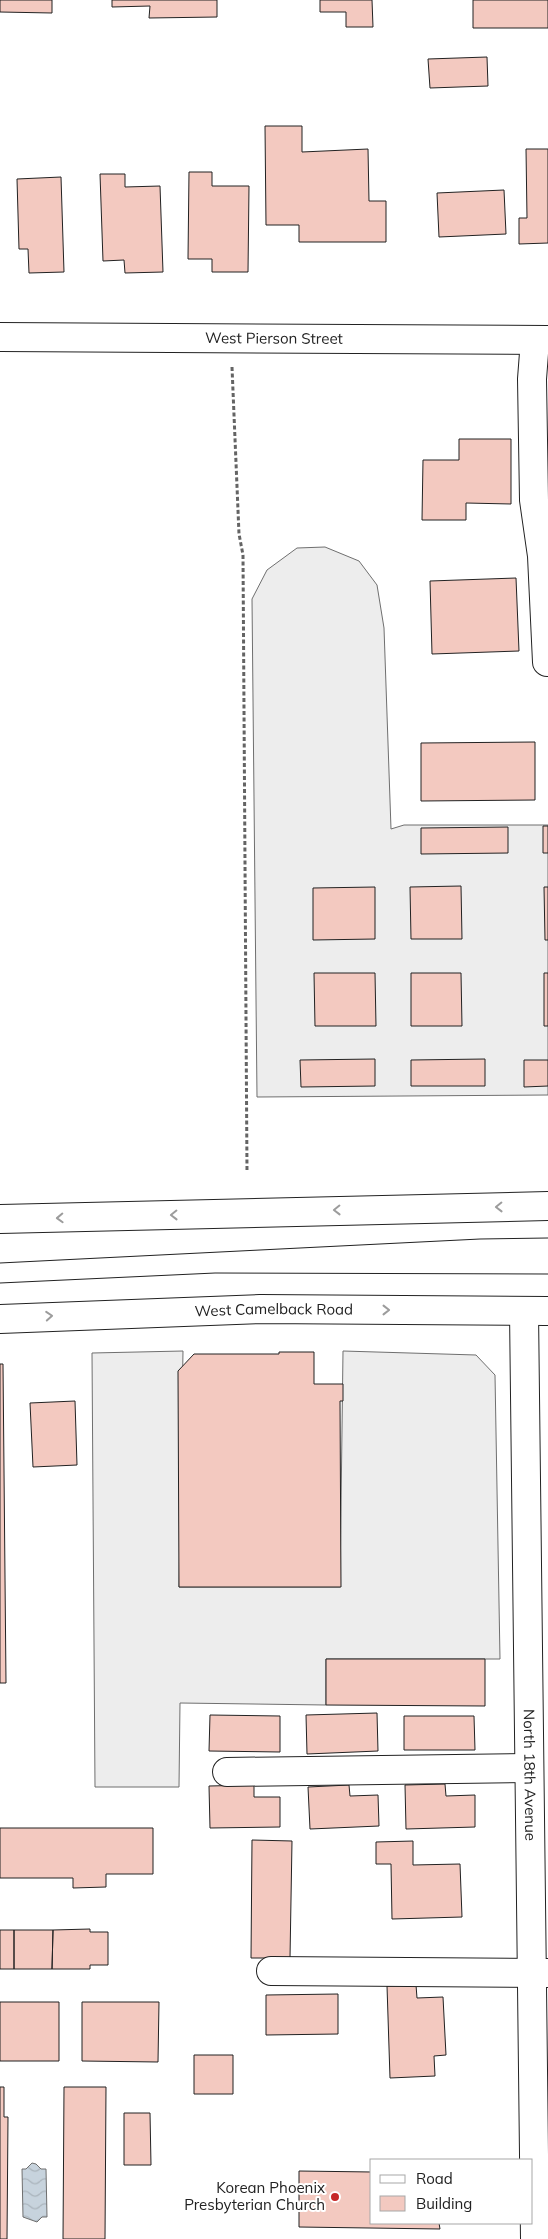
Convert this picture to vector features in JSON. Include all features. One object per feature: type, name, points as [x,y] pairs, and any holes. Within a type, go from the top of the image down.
[{"type":"street","name":"West Pierson Street","points":[[0,337],[541,340]]},
{"type":"street","points":[[541,340],[532,379],[534,500],[542,556],[547,662]]},
{"type":"street","points":[[0,1219],[548,1206]]},
{"type":"street","name":"West Camelback Road","points":[[0,1319],[260,1308],[536,1311]]},
{"type":"street","name":"North 18th Avenue","points":[[536,1311],[529,1768],[540,1972],[539,2232]]},
{"type":"street","points":[[227,1772],[529,1768]]},
{"type":"street","points":[[271,1970],[540,1972]]},
{"type":"path","points":[[232,338],[239,534],[243,554],[247,1171]]},
{"type":"shaded area","points":[[325,547],[359,561],[377,585],[384,628],[391,829],[404,825],[548,825],[548,1095],[257,1097],[252,599],[267,570],[297,548]]},
{"type":"shaded area","points":[[183,1351],[179,1587],[340,1587],[343,1351],[476,1355],[495,1375],[500,1659],[326,1659],[326,1705],[180,1703],[179,1787],[95,1787],[92,1353]]},
{"type":"water","points":[[32,2163],[41,2169],[46,2169],[47,2217],[42,2217],[37,2222],[23,2217],[22,2169],[26,2169]]},
{"type":"building","points":[[0,0],[52,0],[52,13],[0,12]]},
{"type":"building","points":[[112,0],[217,0],[217,17],[149,18],[150,6],[112,7]]},
{"type":"building","points":[[320,0],[372,0],[373,27],[346,27],[346,12],[320,12]]},
{"type":"building","points":[[473,0],[548,0],[548,28],[473,28]]},
{"type":"building","points":[[487,57],[488,86],[430,88],[428,59]]},
{"type":"building","points":[[265,126],[302,126],[302,152],[368,149],[369,201],[386,201],[386,242],[299,242],[299,225],[266,225]]},
{"type":"building","points":[[526,149],[548,149],[548,243],[519,244],[519,218],[527,218]]},
{"type":"building","points":[[189,172],[212,172],[212,186],[249,186],[248,272],[212,272],[212,259],[188,259]]},
{"type":"building","points":[[100,174],[125,174],[125,187],[160,186],[163,272],[125,273],[124,260],[103,261]]},
{"type":"building","points":[[61,177],[64,272],[29,273],[28,249],[19,249],[17,179]]},
{"type":"building","points":[[504,190],[506,234],[439,237],[437,193]]},
{"type":"building","points":[[459,439],[511,439],[511,504],[466,503],[466,520],[422,520],[423,460],[459,460]]},
{"type":"building","points":[[516,578],[519,651],[432,654],[430,581]]},
{"type":"building","points":[[535,742],[535,800],[421,801],[421,743]]},
{"type":"building","points":[[543,826],[548,826],[548,853],[543,853]]},
{"type":"building","points":[[508,827],[508,853],[421,854],[421,828]]},
{"type":"building","points":[[461,886],[462,939],[411,939],[410,887]]},
{"type":"building","points":[[375,887],[375,939],[313,940],[313,888]]},
{"type":"building","points":[[544,887],[548,887],[548,940],[545,940]]},
{"type":"building","points":[[314,973],[375,973],[376,1026],[315,1026]]},
{"type":"building","points":[[411,973],[461,973],[462,1026],[411,1026]]},
{"type":"building","points":[[544,973],[548,973],[548,1026],[544,1026]]},
{"type":"building","points":[[375,1059],[375,1086],[301,1087],[300,1060]]},
{"type":"building","points":[[485,1059],[485,1086],[411,1086],[411,1060]]},
{"type":"building","points":[[524,1060],[548,1060],[548,1086],[524,1087]]},
{"type":"building","points":[[279,1352],[314,1352],[314,1384],[343,1384],[343,1401],[340,1401],[341,1587],[179,1587],[178,1371],[194,1354],[279,1354]]},
{"type":"building","points":[[0,1364],[3,1364],[6,1683],[0,1683]]},
{"type":"building","points":[[75,1401],[77,1465],[33,1467],[30,1403]]},
{"type":"building","points":[[326,1659],[485,1659],[485,1706],[326,1705]]},
{"type":"building","points":[[377,1713],[378,1751],[307,1754],[306,1715]]},
{"type":"building","points":[[210,1715],[280,1716],[280,1752],[209,1751]]},
{"type":"building","points":[[404,1716],[474,1716],[475,1750],[404,1750]]},
{"type":"building","points":[[445,1784],[446,1796],[475,1795],[475,1827],[406,1829],[405,1785]]},
{"type":"building","points":[[254,1785],[254,1797],[280,1797],[280,1827],[210,1828],[209,1786]]},
{"type":"building","points":[[349,1785],[350,1796],[378,1795],[379,1826],[310,1829],[308,1787]]},
{"type":"building","points":[[0,1828],[153,1828],[153,1874],[106,1874],[106,1887],[73,1888],[73,1878],[0,1878]]},
{"type":"building","points":[[252,1840],[292,1841],[290,1958],[251,1958]]},
{"type":"building","points":[[413,1841],[413,1865],[460,1864],[462,1917],[392,1919],[391,1864],[376,1864],[376,1842]]},
{"type":"building","points":[[90,1929],[90,1932],[108,1932],[108,1965],[90,1965],[90,1969],[52,1969],[53,1930]]},
{"type":"building","points":[[0,1930],[14,1930],[14,1969],[0,1969]]},
{"type":"building","points":[[14,1930],[53,1930],[52,1969],[14,1969]]},
{"type":"building","points":[[416,1985],[417,1998],[443,1997],[446,2055],[434,2056],[435,2076],[390,2078],[387,1986]]},
{"type":"building","points":[[338,1994],[338,2034],[266,2035],[266,1995]]},
{"type":"building","points":[[0,2002],[59,2002],[59,2061],[0,2061]]},
{"type":"building","points":[[82,2002],[159,2002],[158,2062],[82,2061]]},
{"type":"building","points":[[194,2055],[233,2055],[233,2094],[194,2094]]},
{"type":"building","points":[[0,2087],[4,2087],[4,2117],[8,2117],[7,2239],[0,2239]]},
{"type":"building","points":[[64,2087],[106,2087],[105,2239],[63,2239]]},
{"type":"building","points":[[124,2113],[150,2113],[151,2165],[124,2165]]},
{"type":"building","name":"Korean Phoenix Presbyterian Church","points":[[299,2171],[370,2172],[370,2224],[439,2224],[440,2229],[299,2227]]},
{"type":"tram line","points":[[0,1263],[480,1239],[548,1238]]},
{"type":"tram line","points":[[0,1283],[215,1273],[548,1274]]},
{"type":"place","name":"Korean Phoenix Presbyterian Church","points":[[335,2197]]}]
